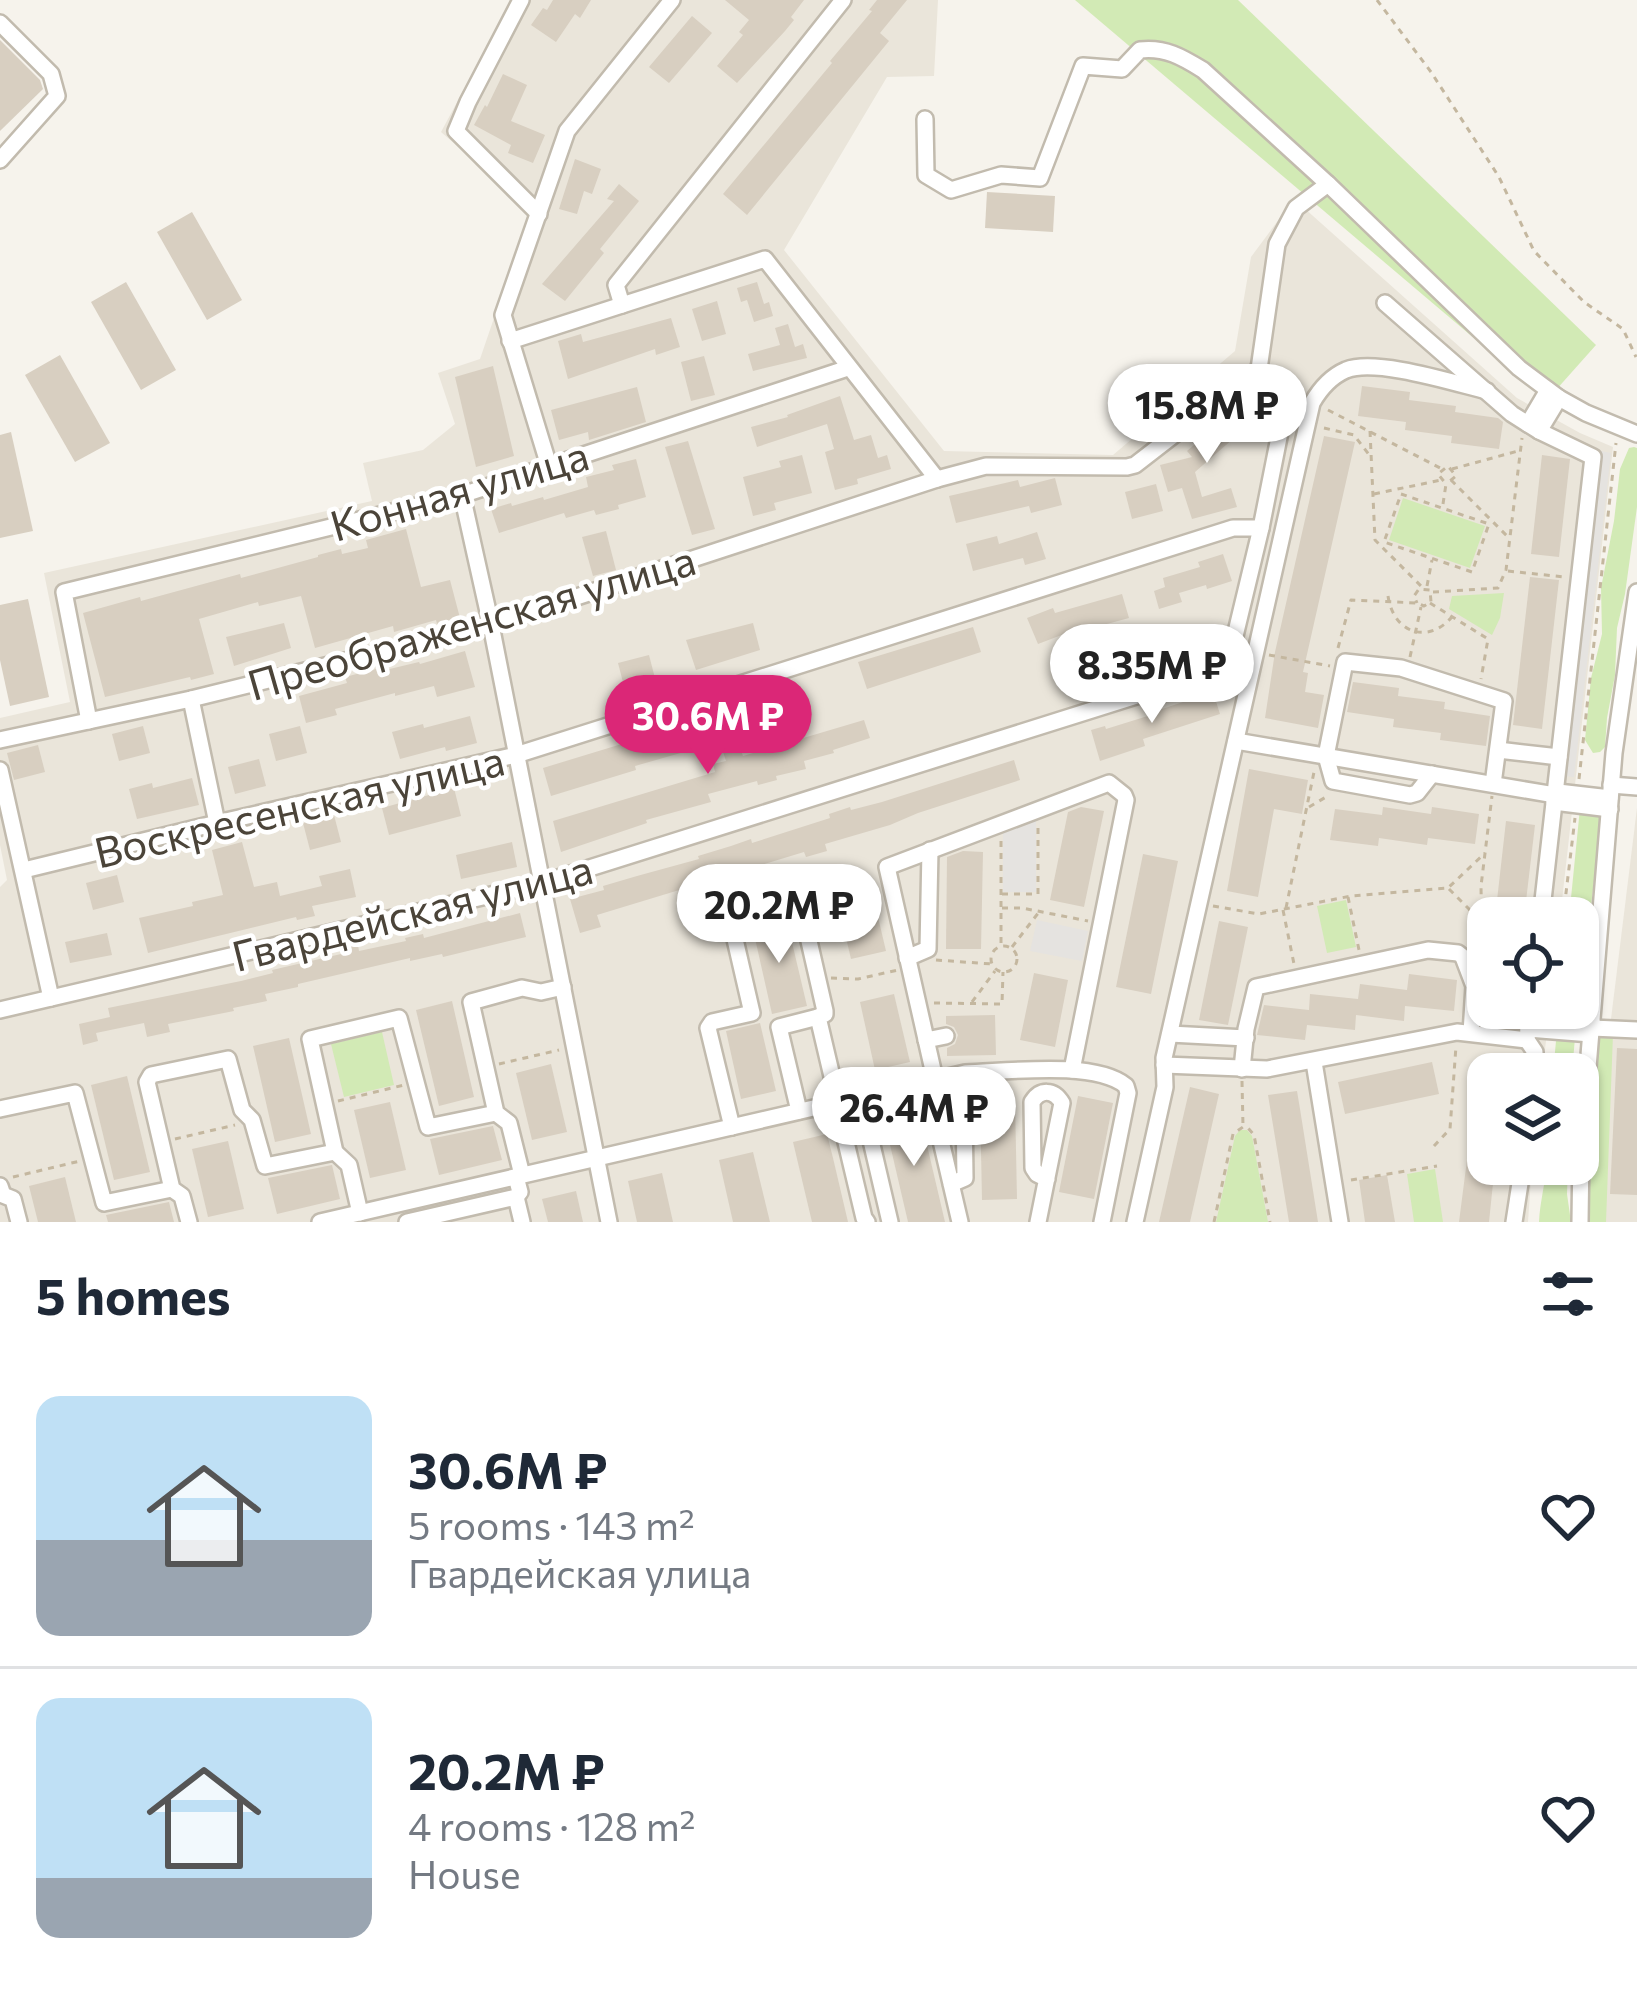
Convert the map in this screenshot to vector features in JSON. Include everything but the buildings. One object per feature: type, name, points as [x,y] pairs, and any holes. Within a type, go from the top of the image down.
[{"type":"street","points":[[521,0],[456,131],[539,214]]},
{"type":"street","points":[[549,466],[503,315],[567,131],[672,0]]},
{"type":"street","points":[[622,305],[616,285],[843,0]]},
{"type":"street","points":[[0,23],[51,74],[57,96],[0,160]]},
{"type":"street","points":[[925,119],[926,175],[951,190],[1001,176],[1040,178],[1083,66],[1123,69],[1140,50],[1168,51],[1203,70],[1519,368],[1554,394],[1637,434]]},
{"type":"street","points":[[1261,528],[1288,392],[1259,369],[1277,244],[1296,208],[1328,184]]},
{"type":"street","points":[[510,341],[765,259],[937,479]]},
{"type":"street","points":[[1385,303],[1534,427],[1593,457],[1543,897]]},
{"type":"street","name":"Конная улица","points":[[88,721],[64,592],[462,495],[848,368]]},
{"type":"street","points":[[1135,1222],[1165,1088],[1170,1034],[1312,402],[1322,387],[1353,368],[1419,374],[1487,392]]},
{"type":"street","name":"Преображенская улица","points":[[0,740],[191,699],[491,625],[986,466],[1135,465],[1259,369]]},
{"type":"street","points":[[1534,427],[1554,394]]},
{"type":"street","points":[[462,495],[609,1222]]},
{"type":"street","name":"Воскресенская улица","points":[[24,871],[516,755],[1232,528],[1261,528]]},
{"type":"street","name":"Гвардейская улица","points":[[0,1010],[542,883],[1219,670],[1229,661],[1261,528]]},
{"type":"street","points":[[1599,938],[1610,797],[1637,592]]},
{"type":"street","points":[[1432,774],[1414,795],[1336,783],[1331,778],[1326,756],[1345,662],[1407,670],[1504,701],[1493,784]]},
{"type":"street","points":[[191,699],[217,823]]},
{"type":"street","points":[[1236,741],[1577,800],[1610,797],[1637,787]]},
{"type":"street","points":[[1498,750],[1559,757]]},
{"type":"street","points":[[0,770],[51,998]]},
{"type":"street","points":[[935,1079],[887,867],[1112,784],[1126,797],[1072,1070]]},
{"type":"street","points":[[907,958],[928,949],[930,850]]},
{"type":"street","points":[[732,1126],[708,1028],[712,1022],[752,1012],[779,1027],[825,1014],[801,907],[793,902],[731,918],[752,1012]]},
{"type":"street","points":[[1242,1070],[1256,987],[1428,950],[1458,953],[1467,967]]},
{"type":"street","points":[[522,1222],[519,1176],[506,1139],[509,1123],[496,1113],[471,1002],[522,988],[541,992],[563,987]]},
{"type":"street","points":[[360,1213],[343,1178],[347,1160],[335,1152],[310,1039],[395,1017],[402,1022],[428,1127],[496,1113]]},
{"type":"street","points":[[818,1018],[838,1102]]},
{"type":"street","points":[[1464,1033],[1467,1026]]},
{"type":"street","points":[[779,1027],[799,1111]]},
{"type":"street","points":[[1599,1028],[1637,1030]]},
{"type":"street","points":[[1164,1065],[1267,1069],[1490,1029]]},
{"type":"street","points":[[1580,1222],[1592,1029]]},
{"type":"street","points":[[1170,1034],[1246,1037]]},
{"type":"street","points":[[926,1040],[946,1036]]},
{"type":"street","points":[[183,1218],[182,1196],[172,1189],[148,1077],[224,1058],[230,1062],[242,1110],[252,1121],[265,1166],[335,1152]]},
{"type":"street","points":[[1314,1062],[1340,1222]]},
{"type":"street","points":[[320,1222],[935,1079],[965,1073],[1072,1070],[1105,1073],[1126,1086],[1128,1093],[1102,1222]]},
{"type":"street","points":[[1038,1222],[1047,1179],[1062,1103],[1047,1092],[1032,1102],[1033,1168],[1047,1179]]},
{"type":"street","points":[[0,1109],[75,1093],[104,1203],[172,1189]]},
{"type":"street","points":[[951,1184],[965,1178],[964,1106],[948,1098],[934,1110],[951,1184],[960,1222]]},
{"type":"street","points":[[867,1222],[845,1138],[848,1132],[864,1129],[869,1132],[890,1222]]},
{"type":"street","points":[[0,1183],[3,1195],[13,1199],[19,1222]]},
{"type":"street","points":[[1514,1222],[1520,1185]]},
{"type":"street","points":[[407,1222],[438,1219],[517,1197]]},
{"type":"path","points":[[1376,0],[1431,72],[1499,177],[1534,251],[1584,302],[1623,329],[1636,357]]},
{"type":"path","points":[[1312,402],[1456,476],[1372,494]]},
{"type":"path","points":[[1307,424],[1354,435],[1371,457]]},
{"type":"path","points":[[1565,897],[1618,426]]},
{"type":"path","points":[[1422,606],[1414,596],[1427,589],[1498,588],[1506,570],[1522,432],[1534,427]]},
{"type":"path","points":[[1370,431],[1375,540],[1427,589]]},
{"type":"path","points":[[1510,539],[1438,474],[1520,451]]},
{"type":"path","points":[[1442,508],[1446,481]]},
{"type":"path","points":[[1401,494],[1489,524],[1472,572],[1432,558],[1384,542],[1401,494]]},
{"type":"path","points":[[1430,603],[1427,589],[1432,558]]},
{"type":"path","points":[[1506,570],[1580,579]]},
{"type":"path","points":[[1388,596],[1396,619],[1416,632],[1432,632],[1454,615]]},
{"type":"path","points":[[1422,606],[1430,603],[1488,639],[1479,692]]},
{"type":"path","points":[[1407,670],[1422,606]]},
{"type":"path","points":[[1256,653],[1342,669]]},
{"type":"path","points":[[1297,977],[1285,910],[1314,772]]},
{"type":"path","points":[[1481,897],[1493,784]]},
{"type":"path","points":[[1307,808],[1340,790]]},
{"type":"path","points":[[1000,894],[1038,894],[1038,815]]},
{"type":"path","points":[[1001,829],[1001,947]]},
{"type":"path","points":[[1199,904],[1259,914],[1348,897],[1448,888],[1485,853]]},
{"type":"path","points":[[1448,888],[1467,907]]},
{"type":"path","points":[[1021,892],[1032,910]]},
{"type":"path","points":[[1348,897],[1361,964]]},
{"type":"path","points":[[1001,908],[1094,922]]},
{"type":"path","points":[[1011,949],[1039,912]]},
{"type":"path","points":[[934,1003],[1002,1004],[999,971],[992,965],[992,954],[1001,947],[1011,949],[1016,965],[999,971],[972,1003]]},
{"type":"path","points":[[1434,1146],[1450,1129],[1464,1033]]},
{"type":"path","points":[[485,1067],[574,1046]]},
{"type":"path","points":[[1242,1070],[1244,1127],[1254,1135],[1270,1222]]},
{"type":"path","points":[[324,1104],[416,1083]]},
{"type":"path","points":[[161,1142],[252,1121]]},
{"type":"path","points":[[1214,1222],[1233,1135],[1244,1127]]},
{"type":"path","points":[[0,1183],[92,1158]]},
{"type":"path","points":[[1349,1180],[1437,1166]]},
{"type":"shaded area","points":[[512,0],[938,0],[934,76],[887,77],[784,250],[944,451],[1113,455],[1235,351],[1251,257],[1294,199],[1517,398],[1613,447],[1562,897],[1467,897],[1467,1029],[1547,1029],[1545,1053],[1467,1053],[1467,1185],[1531,1185],[1528,1222],[0,1222],[0,887],[7,880],[0,845],[0,718],[70,702],[44,573],[372,501],[363,463],[423,450],[455,424],[438,373],[480,359],[531,210],[441,132]]},
{"type":"shaded area","points":[[1601,451],[1611,453],[1574,777],[1563,776]]},
{"type":"shaded area","points":[[1637,808],[1637,1222],[1602,1222],[1611,1019]]},
{"type":"shaded area","points":[[1036,818],[1036,892],[1003,892],[1003,830]]},
{"type":"shaded area","points":[[1037,920],[1088,931],[1082,961],[1030,951]]},
{"type":"green space","points":[[1075,0],[1238,0],[1596,345],[1547,400]]},
{"type":"green space","points":[[1634,447],[1637,507],[1617,628],[1615,675],[1605,747],[1593,753],[1585,740],[1591,678],[1602,634],[1601,588],[1620,469],[1629,448]]},
{"type":"green space","points":[[1403,498],[1485,526],[1470,568],[1389,540]]},
{"type":"green space","points":[[1504,593],[1492,635],[1449,609],[1452,596]]},
{"type":"green space","points":[[1581,798],[1601,813],[1598,846],[1592,897],[1571,897]]},
{"type":"green space","points":[[1346,900],[1356,947],[1327,953],[1317,906]]},
{"type":"green space","points":[[1557,1029],[1576,1029],[1574,1053],[1555,1053]]},
{"type":"green space","points":[[382,1032],[394,1085],[344,1097],[331,1044]]},
{"type":"green space","points":[[1613,1034],[1606,1222],[1588,1222],[1587,1185],[1599,1185],[1595,1035]]},
{"type":"green space","points":[[1240,1130],[1252,1136],[1268,1222],[1216,1222]]},
{"type":"green space","points":[[1435,1169],[1443,1222],[1414,1222],[1407,1174]]},
{"type":"green space","points":[[1544,1185],[1567,1185],[1571,1222],[1539,1222]]}]
